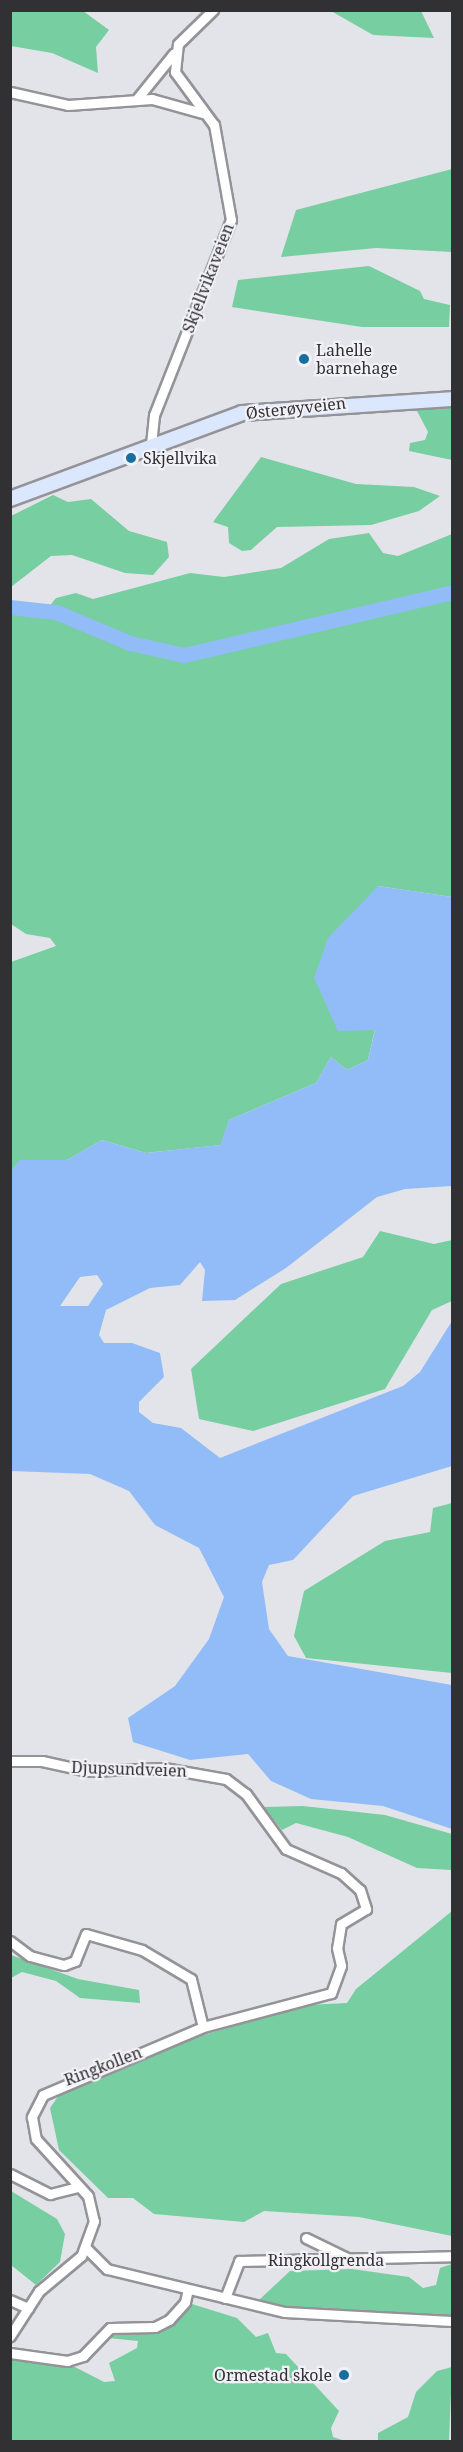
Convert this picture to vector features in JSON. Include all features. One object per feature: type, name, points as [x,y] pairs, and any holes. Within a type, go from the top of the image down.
[{"type":"main road","name":"Østerøyveien","points":[[10,499],[152,444],[264,409],[453,399]]},
{"type":"street","points":[[134,101],[176,52],[189,29],[213,10]]},
{"type":"street","name":"Skjellvikaveien","points":[[152,444],[154,415],[231,220],[214,125],[179,83],[176,52]]},
{"type":"street","points":[[10,92],[68,105],[163,100],[202,113]]},
{"type":"street","name":"Djupsundveien","points":[[10,1761],[42,1761],[87,1771],[164,1768],[210,1774],[237,1785],[285,1849],[341,1873],[360,1890],[366,1908],[341,1924],[337,1948],[341,1966]]},
{"type":"street","points":[[10,1941],[30,1956],[64,1965],[75,1961],[86,1934],[142,1950],[191,1979],[203,2027]]},
{"type":"street","name":"Ringkollen","points":[[86,2248],[94,2213],[78,2187],[36,2139],[32,2117],[43,2095],[203,2027],[331,1993],[341,1966]]},
{"type":"street","points":[[10,2174],[50,2194],[78,2187]]},
{"type":"street","points":[[306,2238],[351,2260]]},
{"type":"street","points":[[10,2336],[28,2308],[86,2248],[107,2269],[225,2298],[328,2318],[453,2321]]},
{"type":"street","name":"Ringkollgrenda","points":[[225,2298],[239,2261],[453,2256]]},
{"type":"street","points":[[10,2353],[68,2361],[83,2356],[110,2328],[155,2327],[169,2320],[185,2302],[188,2289]]},
{"type":"street","points":[[10,2300],[28,2308]]},
{"type":"green space","points":[[11,10],[83,11],[109,30],[96,47],[98,73],[52,53],[11,46]]},
{"type":"green space","points":[[331,11],[421,11],[434,38],[373,35]]},
{"type":"green space","points":[[452,169],[452,252],[376,248],[281,257],[296,210]]},
{"type":"green space","points":[[369,266],[420,291],[424,299],[450,305],[449,327],[362,327],[232,307],[238,280]]},
{"type":"green space","points":[[452,404],[452,460],[409,451],[410,443],[425,440],[428,432],[417,411],[404,407]]},
{"type":"green space","points":[[261,457],[356,484],[414,487],[440,496],[419,511],[371,525],[277,527],[251,550],[242,551],[229,543],[228,527],[213,522]]},
{"type":"green space","points":[[53,495],[68,502],[91,499],[129,531],[167,542],[169,557],[153,575],[125,573],[72,555],[51,556],[11,587],[11,516]]},
{"type":"green space","points":[[369,533],[383,553],[398,556],[452,534],[452,897],[378,886],[375,1029],[368,1060],[347,1070],[331,1057],[316,1083],[229,1120],[221,1145],[146,1153],[102,1140],[67,1160],[20,1161],[11,1171],[11,962],[56,946],[50,938],[26,934],[11,924],[11,606],[44,613],[56,598],[76,593],[93,599],[190,573],[224,577],[281,568],[329,539]]},
{"type":"green space","points":[[380,1231],[434,1244],[452,1240],[452,1301],[432,1310],[385,1389],[253,1431],[199,1419],[191,1369],[281,1284],[363,1257]]},
{"type":"green space","points":[[452,1503],[452,1673],[306,1658],[294,1636],[304,1591],[385,1541],[430,1532],[433,1508]]},
{"type":"green space","points":[[303,1806],[385,1815],[452,1834],[452,1870],[417,1868],[348,1837],[296,1823],[282,1830],[264,1807]]},
{"type":"green space","points":[[452,1911],[452,2236],[359,2217],[264,2211],[244,2222],[154,2214],[133,2198],[108,2198],[59,2150],[50,2108],[64,2088],[190,2039],[307,2005],[347,2003],[356,1989]]},
{"type":"green space","points":[[11,1955],[78,1979],[139,1990],[140,2003],[80,1998],[56,1981],[22,1972],[11,1978]]},
{"type":"green space","points":[[11,2191],[57,2219],[65,2234],[60,2262],[36,2285],[11,2265]]},
{"type":"green space","points":[[452,2264],[452,2317],[303,2311],[259,2300],[290,2271],[352,2269],[409,2277],[423,2288],[436,2285],[440,2268]]},
{"type":"green space","points":[[192,2304],[237,2318],[256,2337],[268,2333],[276,2353],[286,2354],[339,2411],[331,2428],[333,2437],[345,2441],[11,2441],[10,2359],[30,2356],[73,2366],[104,2382],[115,2381],[109,2363],[137,2348],[138,2341],[108,2338],[108,2333],[159,2332]]},
{"type":"green space","points":[[452,2367],[449,2441],[378,2441],[378,2433],[408,2417],[416,2392],[437,2371]]},
{"type":"water","points":[[378,886],[452,897],[452,1186],[405,1189],[377,1197],[286,1268],[235,1300],[202,1301],[205,1270],[200,1262],[180,1285],[150,1288],[106,1310],[99,1335],[104,1343],[132,1343],[160,1353],[164,1377],[139,1402],[139,1412],[153,1423],[181,1428],[220,1458],[403,1386],[420,1372],[452,1321],[452,1466],[353,1496],[293,1560],[269,1565],[262,1582],[269,1629],[288,1656],[452,1685],[452,1829],[383,1806],[311,1799],[271,1781],[248,1754],[190,1760],[133,1742],[128,1718],[175,1686],[209,1639],[224,1597],[199,1548],[155,1525],[129,1491],[90,1474],[11,1471],[11,1171],[20,1160],[67,1160],[102,1140],[146,1153],[220,1145],[229,1120],[316,1083],[331,1057],[347,1070],[368,1060],[375,1030],[338,1031],[314,978],[328,938]],"holes":[[[97,1275],[103,1284],[88,1306],[60,1306],[80,1277]]]},
{"type":"waterway","points":[[10,607],[56,612],[130,643],[184,655],[452,592]]},
{"type":"place","name":"Lahelle barnehage","points":[[304,359]]},
{"type":"place","name":"Skjellvika","points":[[131,458]]},
{"type":"place","name":"Ormestad skole","points":[[344,2375]]}]
